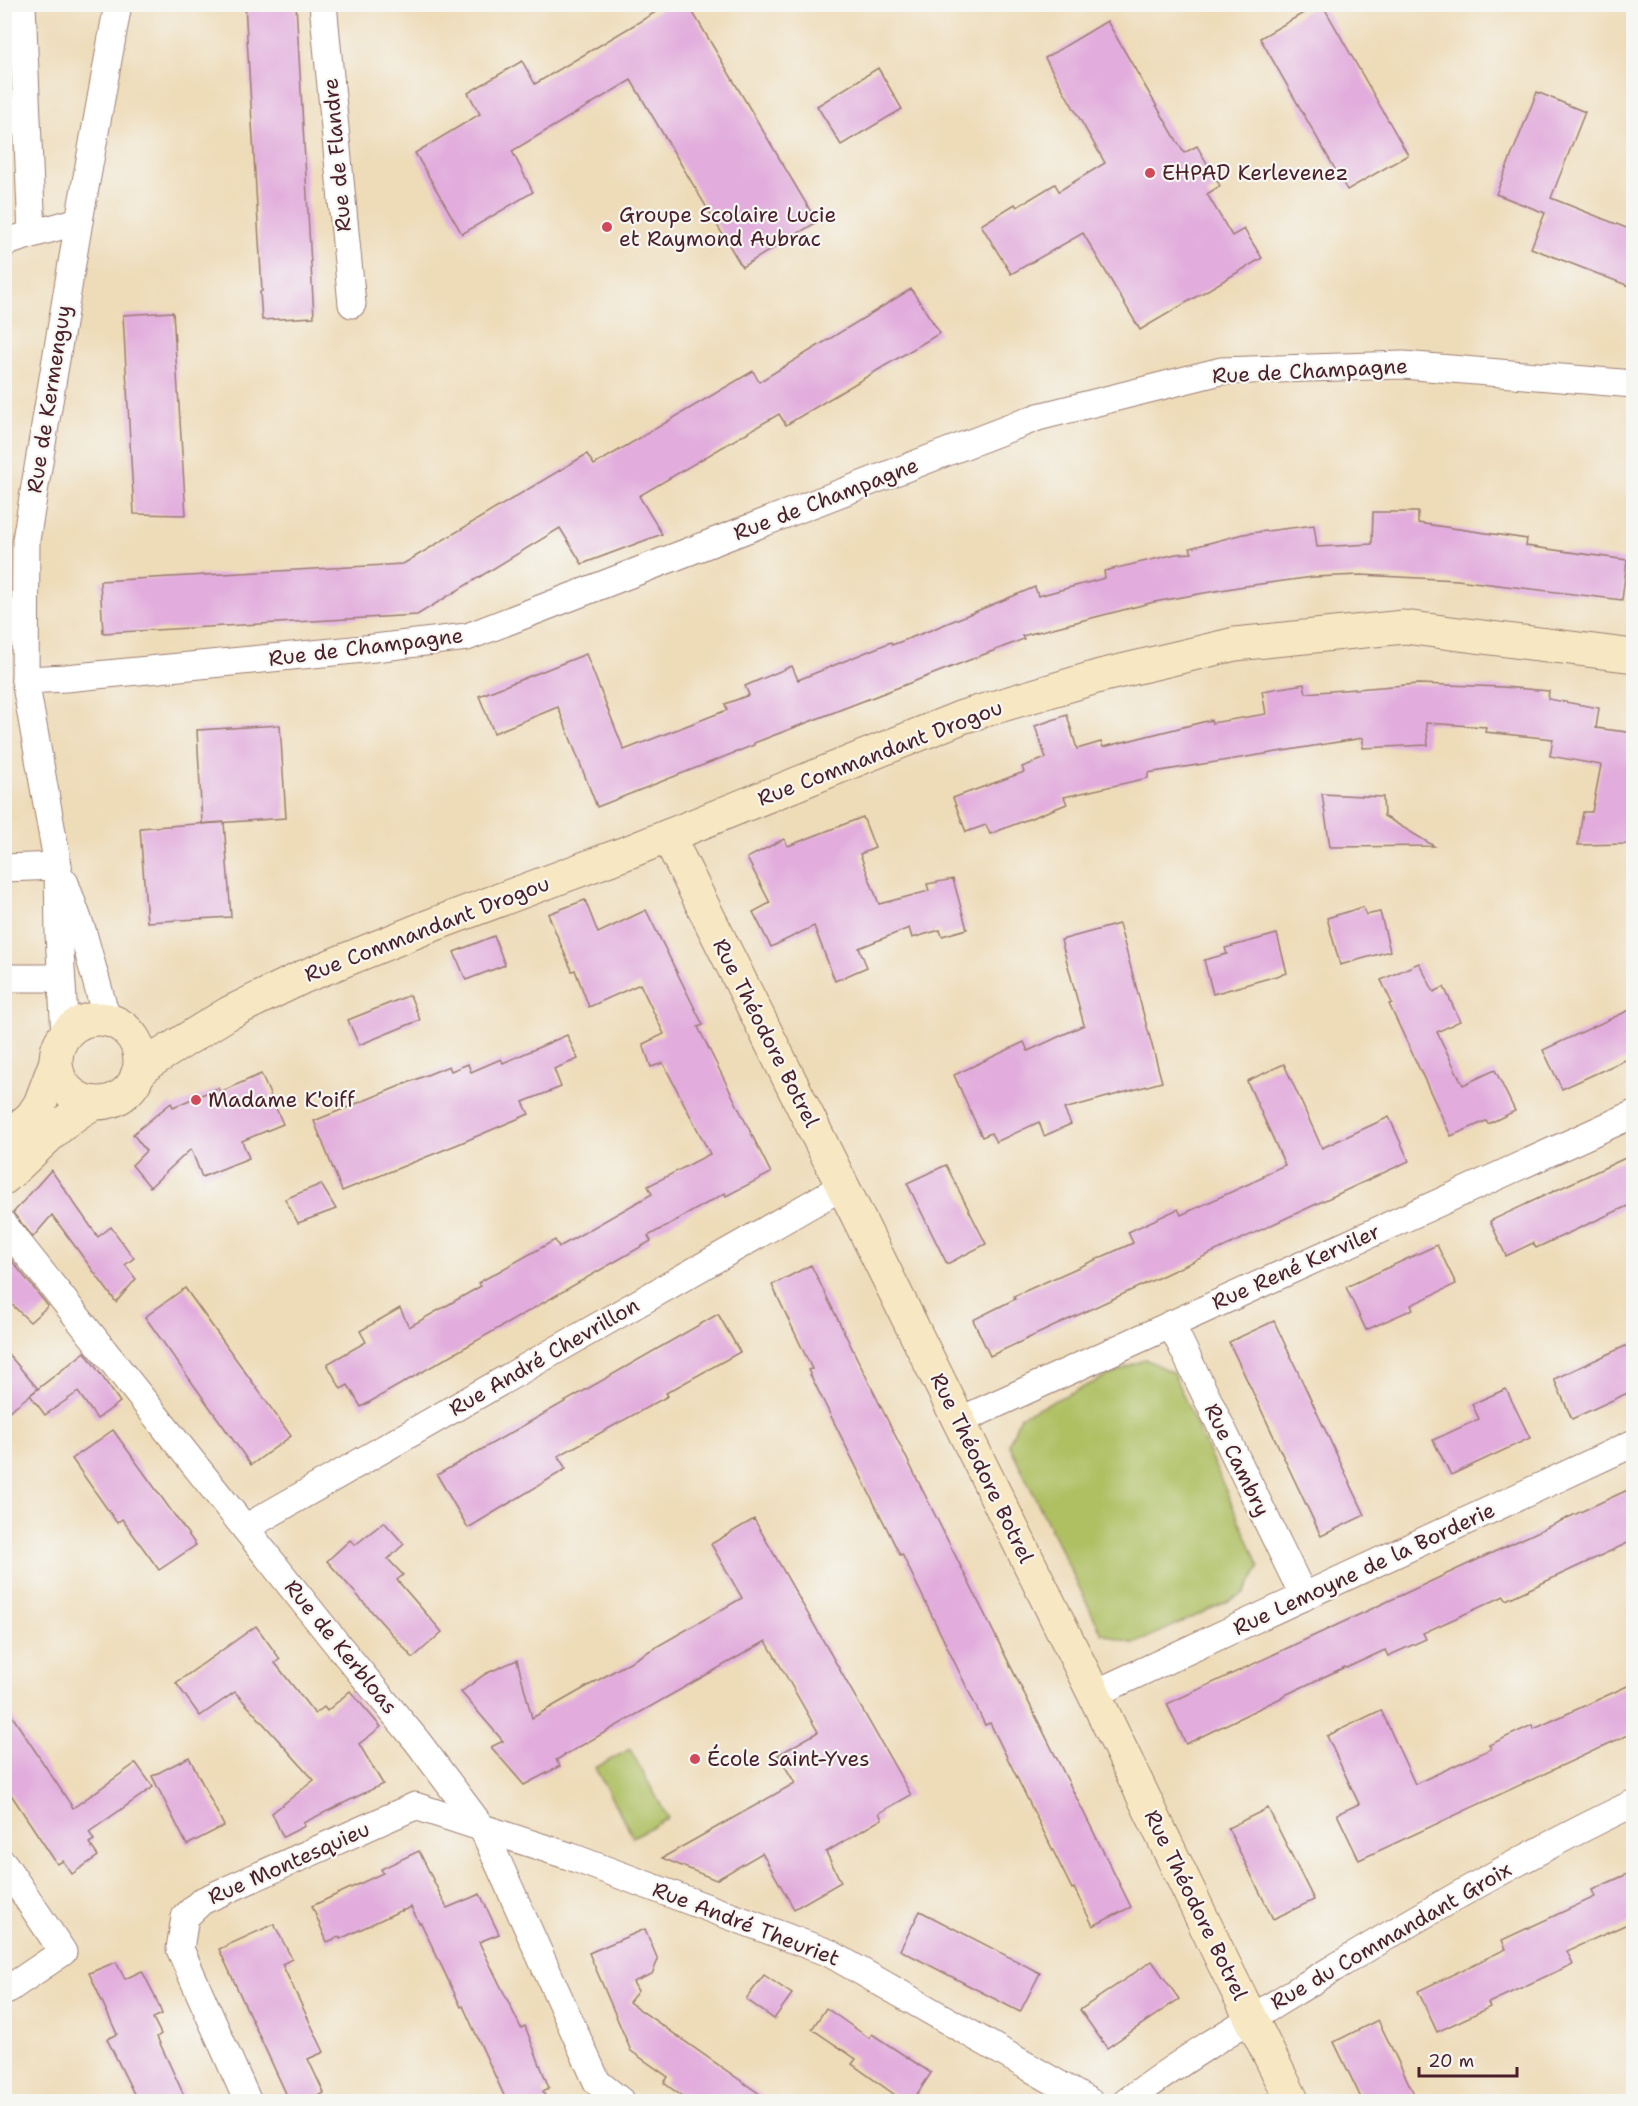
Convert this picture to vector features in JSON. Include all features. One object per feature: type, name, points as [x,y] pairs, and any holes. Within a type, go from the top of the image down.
[{"type":"street","points":[[22,4],[32,234]]},
{"type":"street","name":"Rue de Kermenguy","points":[[60,1049],[58,866],[25,680],[26,540],[118,4]]},
{"type":"street","name":"Rue de Flandre","points":[[324,5],[352,304]]},
{"type":"street","points":[[4,243],[79,221]]},
{"type":"street","name":"Rue de Champagne","points":[[25,680],[66,678],[467,637],[1038,417],[1221,371],[1403,365],[1634,384]]},
{"type":"street","name":"Rue Commandant Drogou","points":[[137,1075],[150,1062],[229,1013],[303,976],[668,836],[962,717],[1100,676],[1235,644],[1404,627],[1634,656]]},
{"type":"street","name":"Rue Théodore Botrel","points":[[668,836],[843,1185],[1293,2102]]},
{"type":"street","points":[[4,868],[58,866]]},
{"type":"street","name":"Rue de Kermenguy","points":[[58,866],[83,933],[104,1009],[122,1029]]},
{"type":"street","points":[[4,978],[61,978]]},
{"type":"street","name":"Rue Commandant Drogou","points":[[122,1029],[229,1013]]},
{"type":"street","points":[[4,1141],[32,1116],[40,1104],[60,1049],[75,1025],[87,1020],[99,1019],[122,1029],[139,1055],[137,1075],[127,1091],[112,1100],[94,1103],[81,1109],[4,1178]]},
{"type":"street","points":[[60,1049],[62,1083],[75,1096],[94,1103]]},
{"type":"street","name":"Rue René Kerviler","points":[[959,1421],[1634,1114]]},
{"type":"street","name":"Rue André Chevrillon","points":[[245,1528],[843,1185]]},
{"type":"street","name":"Rue de Kerbloas","points":[[4,1225],[417,1741],[483,1829],[597,2082],[622,2102]]},
{"type":"street","name":"Rue Cambry","points":[[1171,1324],[1304,1597]]},
{"type":"street","name":"Rue Lemoyne de la Borderie","points":[[1094,1694],[1634,1443]]},
{"type":"street","name":"Rue du Commandant Groix","points":[[1126,2102],[1251,2017],[1367,1948],[1542,1849],[1634,1803]]},
{"type":"street","name":"Rue Montesquieu","points":[[248,2102],[180,1949],[185,1917],[202,1901],[415,1806],[483,1829]]},
{"type":"street","name":"Rue André Theuriet","points":[[483,1829],[569,1856],[829,1953],[1090,2102]]},
{"type":"street","points":[[4,1864],[63,1952],[4,1992]]},
{"type":"green space","points":[[1145,1359],[1173,1373],[1260,1567],[1244,1594],[1134,1644],[1102,1634],[1009,1444],[1020,1416]]},
{"type":"green space","points":[[630,1749],[668,1818],[633,1837],[595,1768]]},
{"type":"building","points":[[245,4],[296,4],[314,317],[262,320]]},
{"type":"building","points":[[669,4],[688,4],[817,222],[742,267],[631,80],[512,151],[533,192],[462,234],[415,153],[480,114],[468,93],[522,61],[535,84]]},
{"type":"building","points":[[1322,4],[1408,155],[1347,190],[1260,38]]},
{"type":"building","name":"EHPAD Kerlevenez","points":[[1107,21],[1184,153],[1197,146],[1220,186],[1207,194],[1232,236],[1244,229],[1262,258],[1140,330],[1083,233],[1011,274],[981,225],[1015,204],[1017,207],[1055,184],[1059,191],[1105,163],[1045,58]]},
{"type":"building","points":[[878,68],[902,109],[841,145],[817,106]]},
{"type":"building","points":[[1537,92],[1585,112],[1551,198],[1634,231],[1634,288],[1531,248],[1545,213],[1496,194]]},
{"type":"building","points":[[911,289],[940,333],[786,425],[779,414],[639,496],[662,534],[582,564],[560,528],[417,615],[103,633],[100,581],[403,564],[587,454],[594,465],[753,371],[759,382]]},
{"type":"building","points":[[173,312],[186,515],[134,514],[123,315]]},
{"type":"building","points":[[1373,512],[1418,512],[1418,523],[1527,539],[1526,546],[1627,560],[1622,600],[1457,580],[1361,575],[1313,577],[1154,602],[1022,636],[1024,639],[754,743],[754,745],[597,807],[558,707],[494,733],[479,696],[586,654],[624,750],[727,710],[725,704],[749,695],[745,686],[792,666],[798,680],[891,642],[892,645],[931,630],[1035,587],[1038,596],[1105,578],[1104,571],[1176,554],[1192,553],[1190,548],[1243,534],[1314,525],[1317,547],[1372,544]]},
{"type":"building","points":[[1304,684],[1306,693],[1418,684],[1503,687],[1549,691],[1548,699],[1599,708],[1596,728],[1634,733],[1634,807],[1628,844],[1578,845],[1583,812],[1592,812],[1601,765],[1550,756],[1553,739],[1485,732],[1486,727],[1426,723],[1428,745],[1363,748],[1363,738],[1148,773],[1148,778],[1064,797],[1067,804],[990,834],[986,825],[966,832],[953,798],[1024,772],[1022,767],[1046,758],[1035,726],[1067,715],[1077,749],[1101,742],[1103,747],[1211,720],[1212,723],[1266,714],[1262,691]]},
{"type":"building","points":[[280,725],[286,818],[202,824],[197,730]]},
{"type":"building","points":[[1322,794],[1383,797],[1384,816],[1434,846],[1330,847]]},
{"type":"building","points":[[863,817],[875,848],[860,854],[879,904],[929,891],[927,884],[953,879],[967,929],[942,936],[940,930],[912,938],[909,928],[859,948],[867,967],[835,981],[814,926],[771,947],[753,912],[770,903],[747,858],[784,839],[788,846]]},
{"type":"building","points":[[224,822],[231,917],[147,922],[140,828]]},
{"type":"building","points":[[585,900],[598,933],[646,910],[703,1025],[698,1027],[771,1173],[726,1196],[725,1193],[648,1236],[651,1241],[361,1407],[348,1385],[341,1389],[327,1364],[366,1342],[360,1331],[400,1308],[409,1327],[481,1286],[478,1283],[555,1240],[559,1247],[652,1194],[648,1186],[710,1154],[663,1063],[651,1067],[643,1044],[664,1034],[640,984],[589,1007],[575,970],[572,971],[548,914]]},
{"type":"building","points":[[1363,907],[1366,915],[1380,912],[1390,951],[1340,965],[1327,918]]},
{"type":"building","points":[[1119,924],[1162,1082],[1064,1109],[1071,1124],[1044,1136],[1039,1122],[996,1142],[991,1133],[982,1137],[954,1075],[1024,1042],[1028,1051],[1084,1025],[1061,940]]},
{"type":"building","points":[[1277,934],[1287,973],[1213,994],[1204,960],[1227,954],[1225,948]]},
{"type":"building","points":[[494,936],[505,965],[466,980],[454,952]]},
{"type":"building","points":[[1419,963],[1434,992],[1444,987],[1460,1021],[1437,1032],[1463,1085],[1495,1070],[1515,1111],[1488,1124],[1486,1121],[1451,1136],[1389,1004],[1392,1003],[1381,980]]},
{"type":"building","points":[[410,995],[420,1020],[359,1045],[348,1020]]},
{"type":"building","points":[[1634,1008],[1634,1056],[1562,1089],[1543,1050]]},
{"type":"building","points":[[567,1035],[578,1059],[554,1069],[561,1087],[523,1102],[529,1114],[342,1191],[314,1121],[449,1066],[451,1071],[468,1064],[471,1072],[501,1059],[503,1063]]},
{"type":"building","points":[[1284,1064],[1322,1148],[1389,1117],[1409,1161],[990,1356],[973,1320],[1015,1299],[1014,1296],[1133,1243],[1128,1232],[1178,1209],[1181,1215],[1285,1165],[1247,1081]]},
{"type":"building","points":[[261,1074],[283,1124],[242,1141],[249,1158],[202,1177],[191,1149],[150,1187],[132,1165],[146,1151],[133,1134],[171,1103],[173,1107],[218,1088],[220,1092]]},
{"type":"building","points":[[1634,1154],[1634,1203],[1536,1248],[1533,1243],[1506,1256],[1490,1221]]},
{"type":"building","points":[[946,1165],[986,1244],[947,1264],[907,1183]]},
{"type":"building","points":[[51,1170],[98,1237],[111,1227],[134,1258],[125,1265],[136,1279],[116,1302],[52,1215],[33,1237],[13,1213]]},
{"type":"building","points":[[321,1184],[336,1209],[298,1223],[285,1199]]},
{"type":"building","points":[[1437,1245],[1456,1284],[1411,1305],[1413,1309],[1366,1330],[1346,1287]]},
{"type":"building","points":[[4,1251],[48,1306],[30,1322],[4,1297]]},
{"type":"building","points":[[811,1265],[1131,1907],[1093,1926],[1074,1888],[1072,1889],[990,1723],[985,1725],[902,1554],[900,1555],[808,1370],[812,1369],[772,1285]]},
{"type":"building","points":[[185,1288],[291,1436],[251,1465],[145,1317]]},
{"type":"building","points":[[718,1314],[740,1352],[666,1393],[668,1396],[558,1456],[566,1469],[468,1528],[437,1475]]},
{"type":"building","points":[[1274,1321],[1365,1515],[1321,1536],[1229,1342]]},
{"type":"building","points":[[1634,1342],[1634,1390],[1572,1419],[1554,1379]]},
{"type":"building","points":[[4,1349],[38,1389],[4,1415]]},
{"type":"building","points":[[85,1352],[120,1402],[97,1419],[78,1392],[45,1415],[30,1395]]},
{"type":"building","points":[[1506,1389],[1530,1438],[1451,1475],[1433,1440],[1479,1419],[1472,1404]]},
{"type":"building","points":[[113,1430],[196,1545],[159,1570],[122,1519],[117,1523],[72,1459]]},
{"type":"building","points":[[1634,1487],[1634,1540],[1506,1600],[1504,1596],[1423,1633],[1426,1639],[1388,1656],[1385,1650],[1345,1667],[1186,1744],[1167,1704]]},
{"type":"building","points":[[754,1519],[911,1795],[879,1813],[882,1819],[826,1852],[841,1882],[794,1909],[762,1853],[716,1880],[662,1858],[795,1783],[778,1755],[818,1732],[766,1641],[556,1760],[560,1766],[524,1785],[491,1747],[503,1741],[461,1692],[485,1674],[517,1660],[532,1718],[742,1598],[711,1544]]},
{"type":"building","points":[[384,1522],[404,1544],[388,1559],[403,1575],[397,1580],[442,1632],[413,1658],[327,1561],[350,1540],[355,1545]]},
{"type":"building","points":[[256,1626],[280,1659],[275,1663],[315,1714],[324,1707],[327,1711],[350,1691],[381,1727],[359,1744],[383,1784],[303,1823],[305,1826],[283,1837],[272,1813],[314,1780],[235,1692],[200,1716],[176,1683]]},
{"type":"building","points":[[1634,1683],[1634,1732],[1359,1860],[1337,1814],[1359,1804],[1327,1736],[1381,1710],[1415,1784],[1491,1749],[1489,1745],[1532,1725],[1534,1729]]},
{"type":"building","points":[[4,1704],[73,1808],[136,1763],[153,1787],[89,1832],[94,1840],[89,1843],[98,1856],[72,1874],[63,1861],[57,1864],[4,1784]]},
{"type":"building","points":[[189,1757],[224,1826],[187,1845],[152,1776]]},
{"type":"building","points":[[1268,1808],[1314,1900],[1273,1919],[1228,1828]]},
{"type":"building","points":[[419,1851],[447,1908],[480,1894],[499,1934],[479,1942],[521,2028],[525,2026],[549,2088],[543,2091],[548,2102],[507,2102],[463,2006],[461,2007],[411,1907],[340,1939],[339,1937],[327,1942],[312,1906],[383,1873],[381,1869]]},
{"type":"building","points":[[1634,1871],[1634,1921],[1567,1951],[1573,1964],[1488,2003],[1490,2007],[1437,2032],[1418,1991],[1506,1949],[1502,1940],[1595,1897],[1592,1890]]},
{"type":"building","points":[[920,1911],[1040,1973],[1020,2012],[900,1950]]},
{"type":"building","points":[[274,1924],[292,1959],[282,1964],[324,2052],[308,2059],[324,2093],[308,2102],[290,2102],[219,1949]]},
{"type":"building","points":[[645,1929],[658,1960],[652,1974],[633,1982],[638,1991],[629,2002],[771,2102],[690,2102],[664,2083],[668,2077],[631,2051],[589,1953]]},
{"type":"building","points":[[1152,1961],[1179,1999],[1107,2048],[1080,2010]]},
{"type":"building","points":[[116,1962],[125,1979],[142,1971],[155,1996],[162,2014],[153,2018],[161,2034],[157,2037],[187,2102],[138,2102],[107,2039],[117,2034],[89,1973]]},
{"type":"building","points":[[764,1975],[792,1994],[774,2019],[746,1999]]},
{"type":"building","points":[[826,2008],[869,2038],[872,2034],[931,2073],[912,2102],[905,2102],[852,2064],[856,2059],[812,2029]]},
{"type":"building","points":[[1378,2020],[1414,2094],[1399,2102],[1363,2102],[1334,2042]]},
{"type":"place","name":"EHPAD Kerlevenez","points":[[1150,173]]},
{"type":"place","name":"Groupe Scolaire Lucie et Raymond Aubrac","points":[[607,227]]},
{"type":"place","name":"Madame K'oiff","points":[[196,1100]]},
{"type":"place","name":"École Saint-Yves","points":[[695,1759]]}]
